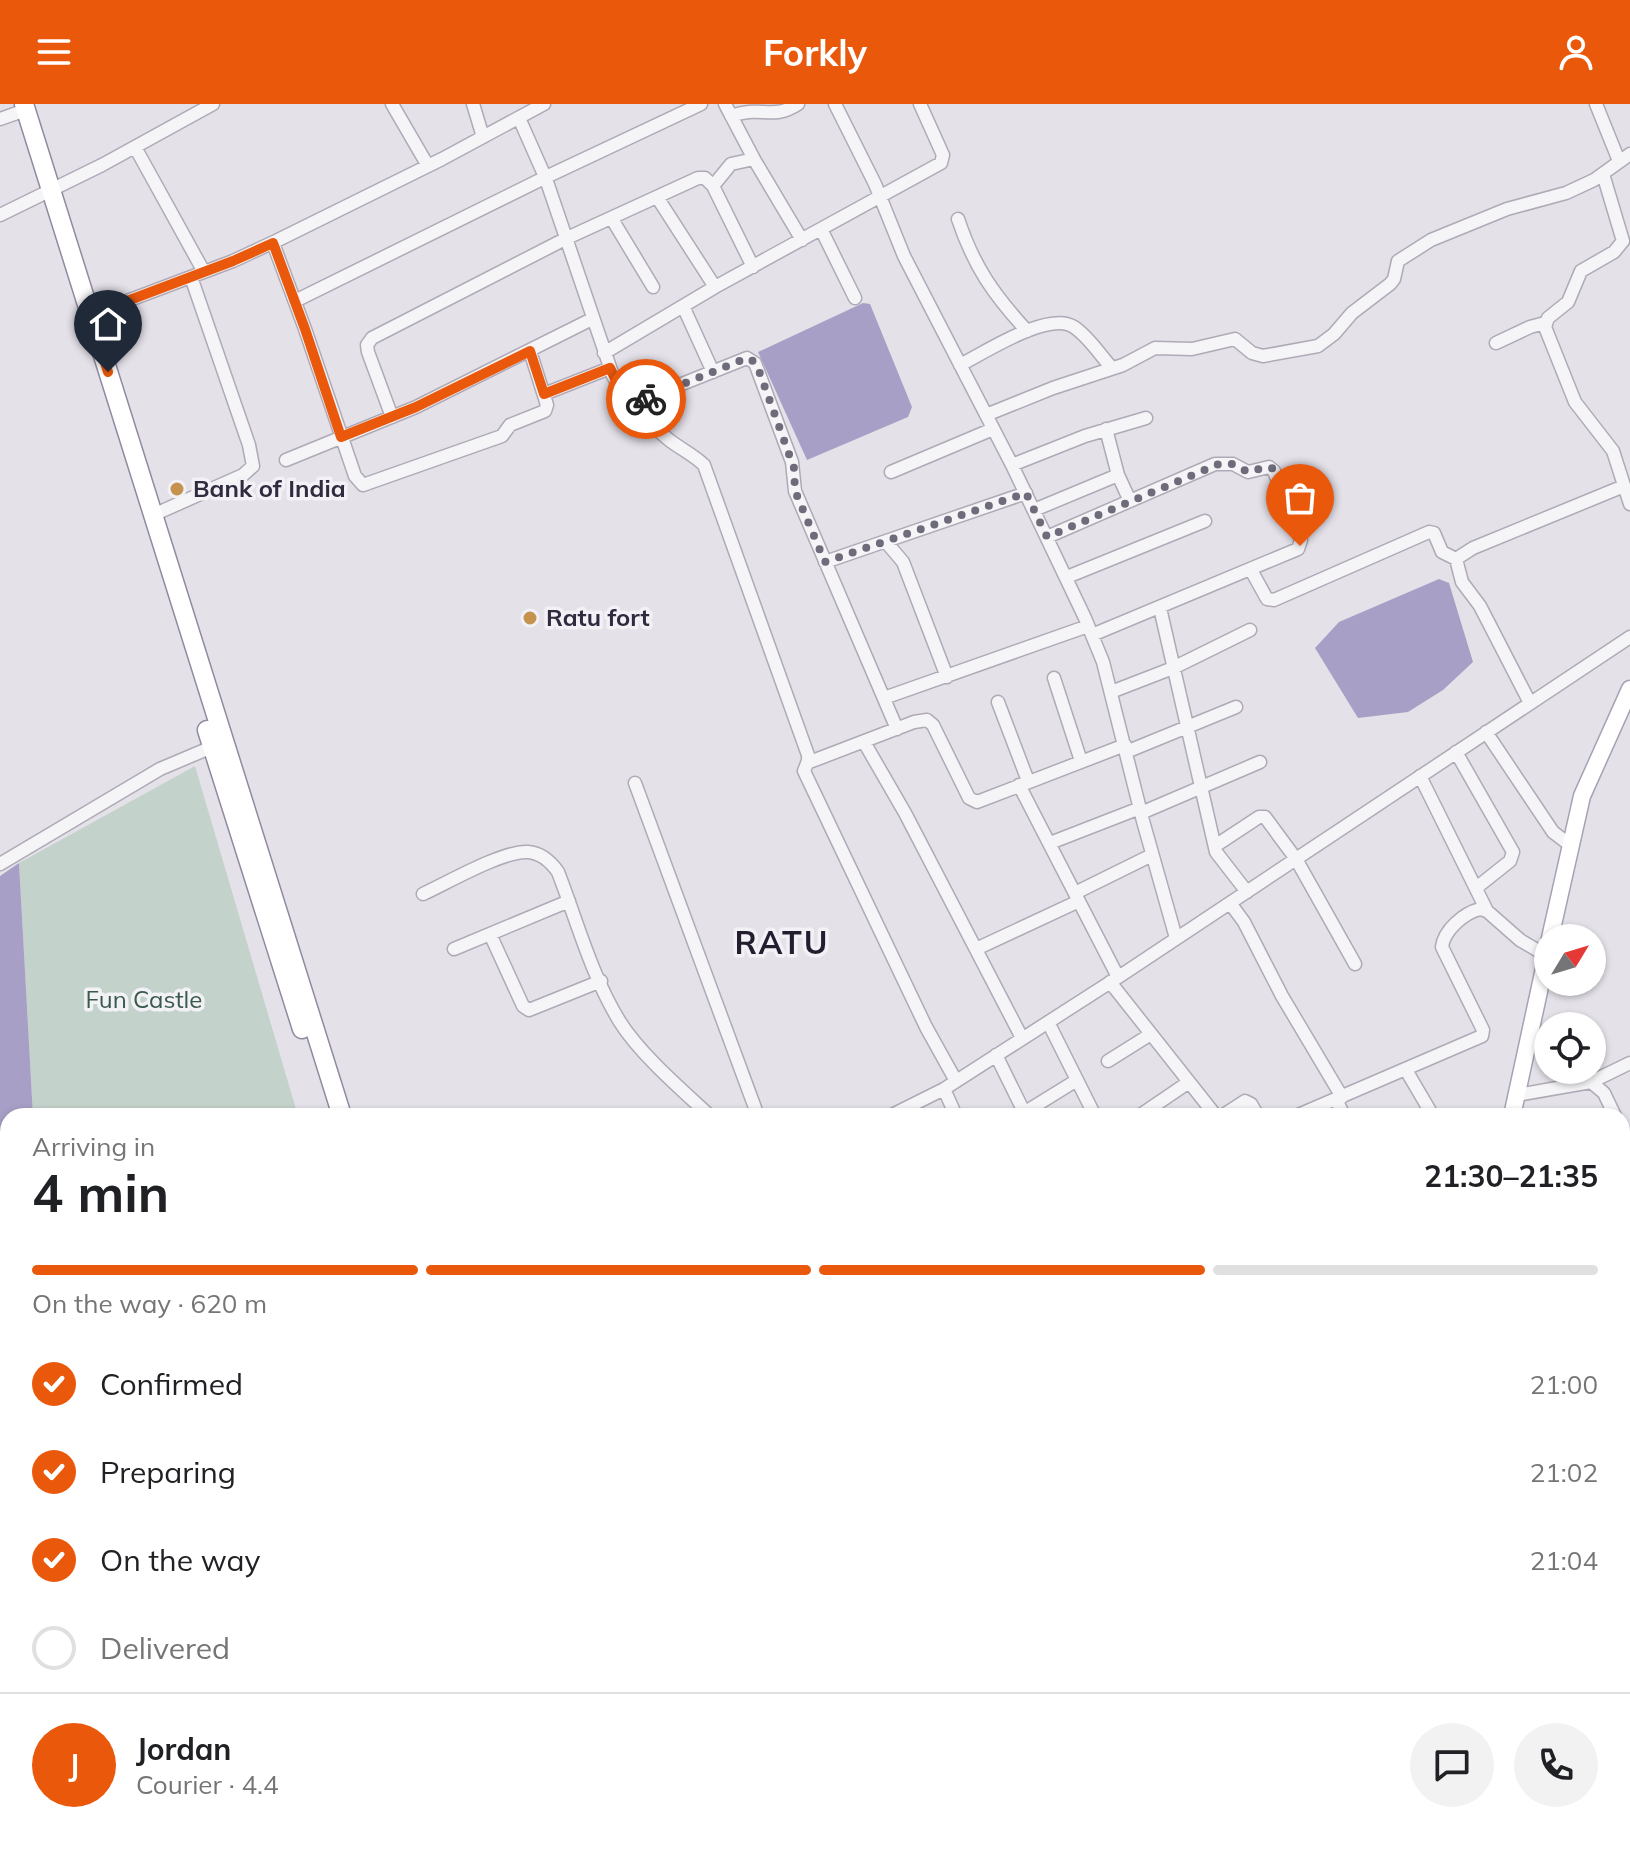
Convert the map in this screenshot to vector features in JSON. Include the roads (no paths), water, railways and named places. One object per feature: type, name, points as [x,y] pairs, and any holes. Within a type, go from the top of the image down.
[{"type":"highway","points":[[14,110],[47,191],[90,315],[339,1108]]},
{"type":"highway","points":[[47,191],[212,747],[326,1108]]},
{"type":"main road","points":[[1553,924],[1582,796],[1630,689]]},
{"type":"main road","points":[[1514,1108],[1538,996]]},
{"type":"street","points":[[0,215],[213,104]]},
{"type":"street","points":[[392,104],[428,166]]},
{"type":"street","points":[[473,104],[483,137]]},
{"type":"street","points":[[90,315],[273,243],[428,166],[524,111],[544,104]]},
{"type":"street","points":[[295,301],[701,104]]},
{"type":"street","points":[[798,104],[782,113],[728,110],[802,240]]},
{"type":"street","points":[[835,104],[881,198],[904,256],[1026,493],[1090,631],[1111,692],[1176,938]]},
{"type":"street","points":[[604,353],[715,287],[943,161],[920,104]]},
{"type":"street","points":[[986,415],[1112,368],[1155,348],[1192,349],[1231,339],[1238,340],[1252,353],[1263,356],[1318,346],[1334,334],[1352,313],[1390,284],[1394,279],[1395,266],[1406,254],[1474,221],[1566,193],[1603,174],[1624,158],[1596,104]]},
{"type":"street","points":[[524,111],[610,368],[621,391],[632,404],[666,437],[704,465],[808,755],[804,768],[806,775],[926,1027],[956,1081]]},
{"type":"street","points":[[135,147],[204,272]]},
{"type":"street","points":[[713,186],[731,164],[754,159]]},
{"type":"street","points":[[1496,343],[1545,323],[1568,302],[1584,267],[1614,252],[1623,241],[1603,174]]},
{"type":"street","points":[[392,417],[368,352],[367,345],[372,338],[567,238],[698,178],[705,178],[713,186],[753,267]]},
{"type":"street","points":[[657,197],[715,287]]},
{"type":"street","points":[[612,219],[653,287]]},
{"type":"street","points":[[958,219],[977,267],[994,293],[1027,331]]},
{"type":"street","points":[[821,229],[855,298]]},
{"type":"street","points":[[273,243],[355,476],[363,485],[368,486],[502,436],[510,425],[545,411],[547,405],[530,351]]},
{"type":"street","points":[[153,515],[243,475],[253,466],[249,445],[191,277]]},
{"type":"street","points":[[683,306],[713,372]]},
{"type":"street","points":[[286,460],[392,417],[592,319]]},
{"type":"street","points":[[960,365],[1027,331],[1056,322],[1072,325],[1112,368]]},
{"type":"street","points":[[1545,323],[1545,332],[1569,390],[1613,451],[1630,504]]},
{"type":"street","points":[[632,404],[747,358],[755,363],[792,462],[795,491],[897,729]]},
{"type":"street","points":[[544,394],[610,368]]},
{"type":"street","points":[[1012,465],[1106,429],[1146,418]]},
{"type":"street","points":[[891,472],[993,429]]},
{"type":"street","points":[[1106,429],[1118,475],[1130,501]]},
{"type":"street","points":[[884,698],[1160,608],[1295,552],[1301,544],[1270,467],[1248,472],[1233,464],[1215,464],[1047,537]]},
{"type":"street","points":[[1034,510],[1118,475]]},
{"type":"street","points":[[1456,559],[1473,548],[1624,486]]},
{"type":"street","points":[[825,562],[1026,493]]},
{"type":"street","points":[[1067,577],[1205,521]]},
{"type":"street","points":[[1251,570],[1264,595],[1271,601],[1429,532],[1437,537],[1442,552],[1456,559],[1462,582],[1480,606],[1530,703]]},
{"type":"street","points":[[886,542],[903,562],[947,677]]},
{"type":"street","points":[[1160,608],[1215,846],[1221,860],[1247,892]]},
{"type":"street","points":[[1111,692],[1173,668],[1250,630]]},
{"type":"street","points":[[906,1108],[944,1089],[1048,1022],[1630,637]]},
{"type":"street","points":[[1054,678],[1081,761]]},
{"type":"street","points":[[998,702],[1023,783],[1114,979],[1151,1034],[1212,1108]]},
{"type":"street","points":[[807,763],[924,719],[930,722],[974,802],[1236,707]]},
{"type":"street","points":[[1486,732],[1553,832],[1570,845]]},
{"type":"street","points":[[864,742],[905,813],[1022,1038]]},
{"type":"street","points":[[0,864],[160,769],[212,747]]},
{"type":"street","points":[[1456,752],[1513,852],[1510,861],[1476,888]]},
{"type":"street","points":[[1050,843],[1260,762]]},
{"type":"street","points":[[1420,776],[1487,911],[1520,940],[1534,947]]},
{"type":"street","points":[[635,783],[755,1108]]},
{"type":"street","points":[[1215,846],[1263,816],[1269,821],[1296,859],[1355,964]]},
{"type":"street","points":[[423,894],[496,860],[526,852],[541,855],[551,862],[558,872],[619,1021],[702,1108]]},
{"type":"street","points":[[976,949],[1152,855]]},
{"type":"street","points":[[454,949],[569,901]]},
{"type":"street","points":[[1230,903],[1244,922],[1342,1108]]},
{"type":"street","points":[[1315,1108],[1484,1034],[1442,947],[1446,934],[1467,914],[1480,909],[1487,911]]},
{"type":"street","points":[[490,934],[523,1006],[529,1010],[601,981]]},
{"type":"street","points":[[1048,1022],[1091,1108]]},
{"type":"street","points":[[1108,1061],[1151,1034]]},
{"type":"street","points":[[996,1055],[1020,1108]]},
{"type":"street","points":[[1606,1075],[1630,1063]]},
{"type":"street","points":[[1406,1070],[1428,1108]]},
{"type":"street","points":[[1034,1108],[1077,1080]]},
{"type":"street","points":[[1151,1108],[1189,1082]]},
{"type":"street","points":[[1517,1095],[1580,1084]]},
{"type":"street","points":[[1593,1084],[1604,1093],[1611,1108]]},
{"type":"street","points":[[944,1089],[952,1108]]},
{"type":"street","points":[[1233,1108],[1245,1101],[1253,1108]]},
{"type":"place","name":"Bank of India","points":[[177,489]]},
{"type":"place","name":"Ratu fort","points":[[530,618]]},
{"type":"district","name":"RATU","points":[[782,943]]},
{"type":"park label","name":"Fun Castle","points":[[144,1000]]}]
